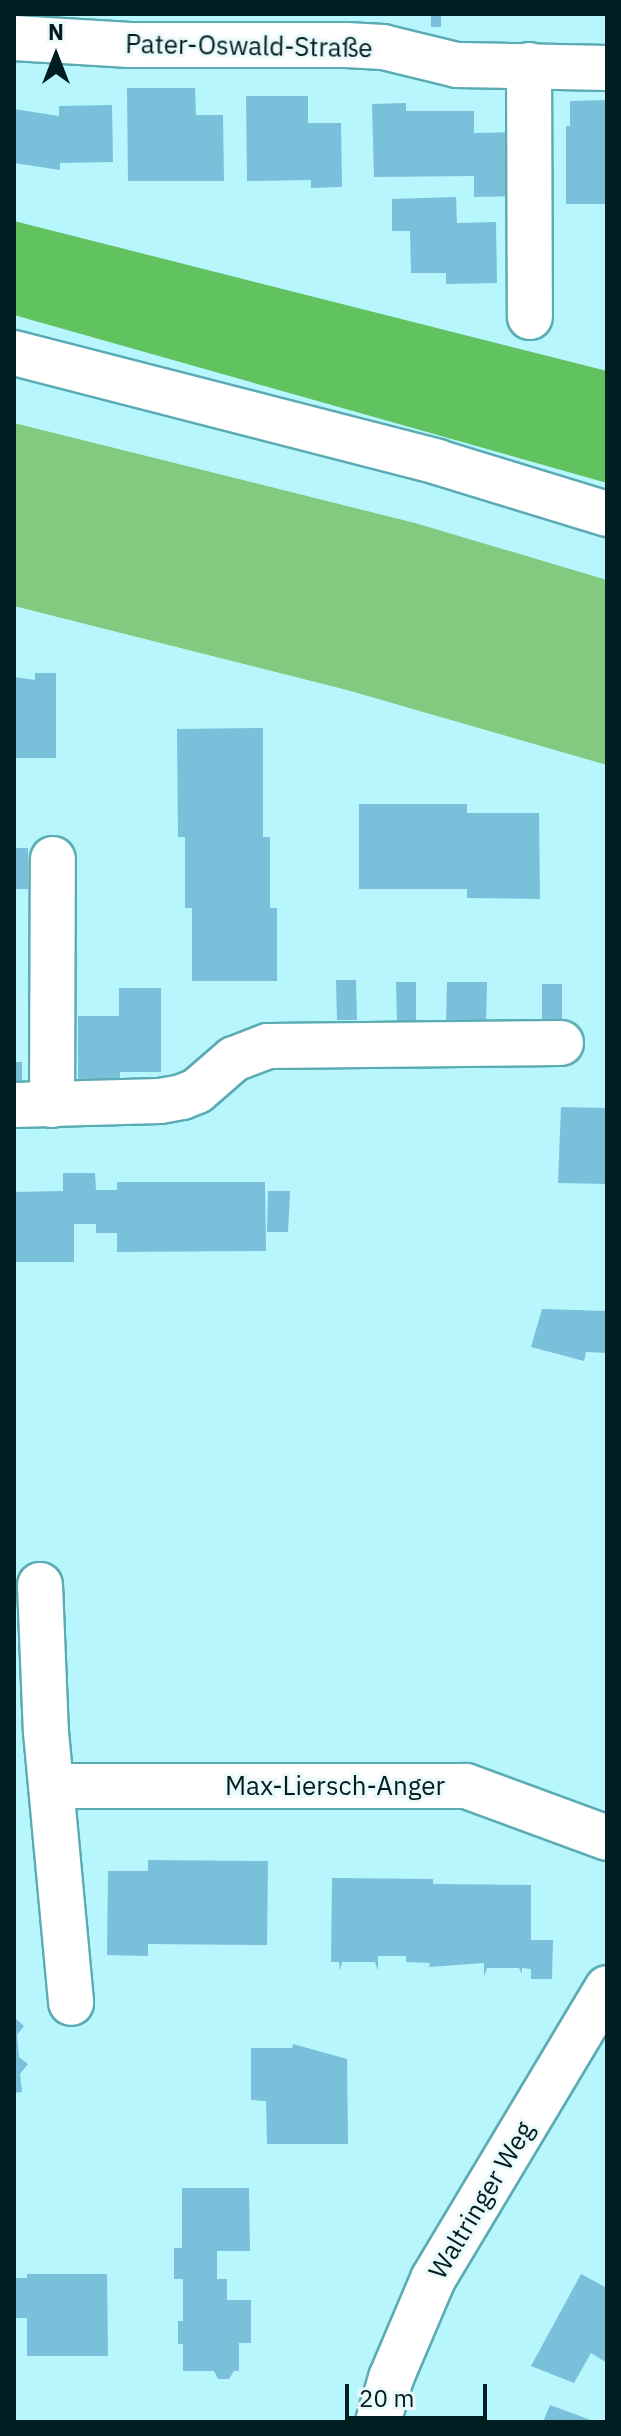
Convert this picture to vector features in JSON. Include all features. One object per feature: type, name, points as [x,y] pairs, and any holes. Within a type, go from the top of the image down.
[{"type":"street","name":"Pater-Oswald-Straße","points":[[14,38],[130,45],[346,45],[383,47],[457,65],[607,68]]},
{"type":"street","points":[[529,65],[530,317]]},
{"type":"street","points":[[14,353],[437,462],[607,514]]},
{"type":"street","points":[[53,859],[33,1105],[182,1097],[197,1091],[234,1059],[268,1046],[561,1043]]},
{"type":"street","points":[[40,1585],[46,1732],[71,2003]]},
{"type":"street","name":"Max-Liersch-Anger","points":[[53,1786],[466,1786],[607,1838]]},
{"type":"street","name":"Waltringer Weg","points":[[378,2422],[391,2378],[433,2279],[607,1988]]},
{"type":"green space","points":[[14,221],[607,371],[607,483],[14,315]]},
{"type":"green space","points":[[14,423],[415,523],[607,580],[607,765],[347,690],[14,606]]},
{"type":"building","points":[[431,14],[441,14],[441,27],[431,27]]},
{"type":"building","points":[[127,88],[195,88],[196,115],[223,115],[224,181],[128,181]]},
{"type":"building","points":[[246,96],[308,96],[308,123],[341,123],[342,187],[311,188],[311,180],[247,181]]},
{"type":"building","points":[[607,100],[607,204],[566,204],[566,126],[570,126],[570,101]]},
{"type":"building","points":[[406,103],[406,111],[474,111],[474,133],[516,132],[517,196],[474,197],[474,176],[374,177],[372,104]]},
{"type":"building","points":[[112,105],[113,162],[60,163],[60,170],[14,163],[14,109],[59,116],[59,106]]},
{"type":"building","points":[[456,197],[457,223],[496,222],[497,283],[446,284],[446,273],[411,273],[410,231],[392,231],[392,199]]},
{"type":"building","points":[[35,673],[56,673],[56,758],[14,758],[14,677],[35,680]]},
{"type":"building","points":[[263,728],[263,837],[270,837],[270,908],[277,908],[277,981],[192,981],[192,908],[185,908],[185,837],[178,837],[177,729]]},
{"type":"building","points":[[359,804],[467,804],[467,813],[539,813],[540,899],[467,898],[467,889],[359,889]]},
{"type":"building","points":[[14,848],[28,848],[28,889],[14,889]]},
{"type":"building","points":[[336,980],[356,980],[357,1020],[337,1020]]},
{"type":"building","points":[[396,982],[416,982],[416,1021],[397,1021]]},
{"type":"building","points":[[447,982],[487,982],[486,1022],[446,1022]]},
{"type":"building","points":[[542,984],[562,984],[562,1024],[542,1024]]},
{"type":"building","points":[[119,988],[161,988],[161,1072],[120,1072],[120,1079],[78,1079],[78,1016],[119,1016]]},
{"type":"building","points":[[14,1062],[22,1062],[22,1084],[14,1084]]},
{"type":"building","points":[[561,1107],[607,1108],[607,1184],[558,1183]]},
{"type":"building","points":[[63,1173],[95,1173],[96,1190],[117,1190],[117,1182],[265,1182],[266,1251],[117,1252],[117,1233],[96,1233],[96,1224],[74,1224],[74,1262],[14,1262],[14,1192],[63,1191]]},
{"type":"building","points":[[268,1191],[290,1191],[288,1232],[267,1232]]},
{"type":"building","points":[[542,1309],[607,1311],[607,1353],[586,1352],[584,1361],[531,1347]]},
{"type":"building","points":[[148,1860],[268,1861],[267,1945],[148,1944],[148,1956],[107,1955],[108,1871],[148,1871]]},
{"type":"building","points":[[332,1878],[433,1879],[433,1884],[531,1885],[531,1940],[553,1940],[552,1979],[531,1979],[531,1969],[522,1968],[522,1974],[519,1968],[487,1968],[484,1977],[484,1963],[429,1967],[430,1963],[406,1962],[406,1956],[378,1956],[378,1971],[375,1962],[342,1962],[340,1971],[339,1962],[331,1962]]},
{"type":"building","points":[[14,2017],[24,2026],[17,2035],[19,2057],[28,2064],[20,2074],[22,2092],[14,2093]]},
{"type":"building","points":[[293,2044],[347,2059],[348,2144],[267,2144],[266,2101],[251,2100],[251,2048],[292,2048]]},
{"type":"building","points":[[182,2188],[249,2188],[250,2251],[217,2251],[217,2279],[227,2279],[227,2300],[251,2300],[251,2343],[239,2343],[239,2371],[234,2371],[229,2379],[218,2379],[214,2371],[183,2371],[183,2344],[178,2344],[178,2321],[183,2321],[183,2279],[174,2279],[174,2248],[182,2248]]},
{"type":"building","points":[[27,2274],[107,2274],[108,2356],[27,2356],[27,2318],[14,2318],[14,2278],[27,2278]]},
{"type":"building","points":[[581,2274],[607,2288],[607,2363],[591,2353],[574,2383],[531,2366]]},
{"type":"building","points":[[550,2405],[596,2422],[543,2422]]}]
